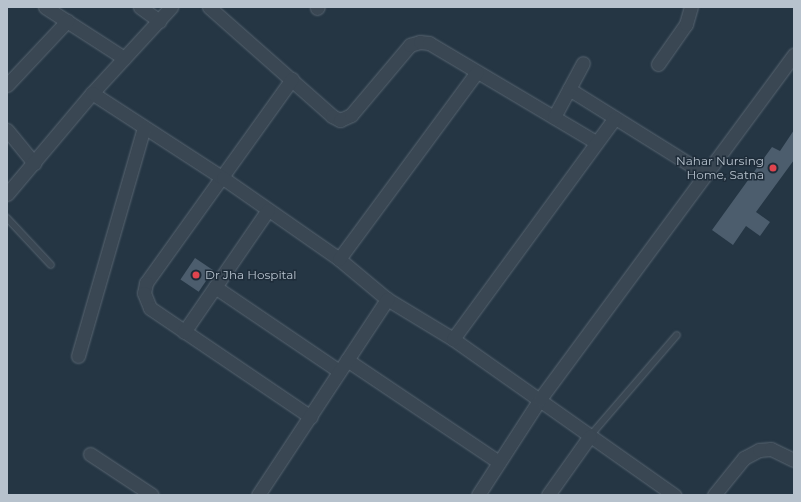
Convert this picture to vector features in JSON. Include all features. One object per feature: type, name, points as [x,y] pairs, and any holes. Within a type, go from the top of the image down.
[{"type":"street","points":[[45,7],[124,58]]},
{"type":"street","points":[[140,7],[159,21]]},
{"type":"street","points":[[7,194],[92,93],[171,7]]},
{"type":"street","points":[[210,7],[332,116],[340,120],[351,115],[410,45],[420,42],[429,43],[596,142]]},
{"type":"street","points":[[658,64],[686,24],[691,7]]},
{"type":"street","points":[[7,84],[67,21]]},
{"type":"street","points":[[478,495],[540,399],[794,54]]},
{"type":"street","points":[[554,117],[583,63]]},
{"type":"street","points":[[339,259],[477,72]]},
{"type":"street","points":[[292,79],[223,178],[146,283],[144,293],[150,308],[311,417]]},
{"type":"street","points":[[569,89],[705,174]]},
{"type":"street","points":[[92,93],[223,178],[339,259],[387,299],[453,339],[674,495]]},
{"type":"street","points":[[453,339],[614,118]]},
{"type":"street","points":[[78,356],[144,128]]},
{"type":"street","points":[[7,130],[34,163]]},
{"type":"street","points":[[184,332],[268,210]]},
{"type":"street","points":[[215,287],[339,371]]},
{"type":"street","points":[[258,495],[311,417],[339,371],[387,299]]},
{"type":"street","points":[[347,360],[499,462]]},
{"type":"street","points":[[548,495],[590,436]]},
{"type":"street","points":[[714,495],[744,458],[759,450],[772,449],[794,460]]},
{"type":"street","points":[[90,454],[152,495]]},
{"type":"lane","points":[[7,218],[51,265]]},
{"type":"lane","points":[[590,436],[678,335]]},
{"type":"building","points":[[794,130],[794,160],[756,212],[770,222],[760,236],[746,226],[733,245],[712,230],[772,147],[780,151]]},
{"type":"building","points":[[195,258],[213,270],[199,292],[180,280]]},
{"type":"place","name":"Nahar Nursing Home, Satna","points":[[773,168]]},
{"type":"place","name":"Dr Jha Hospital","points":[[196,275]]}]
